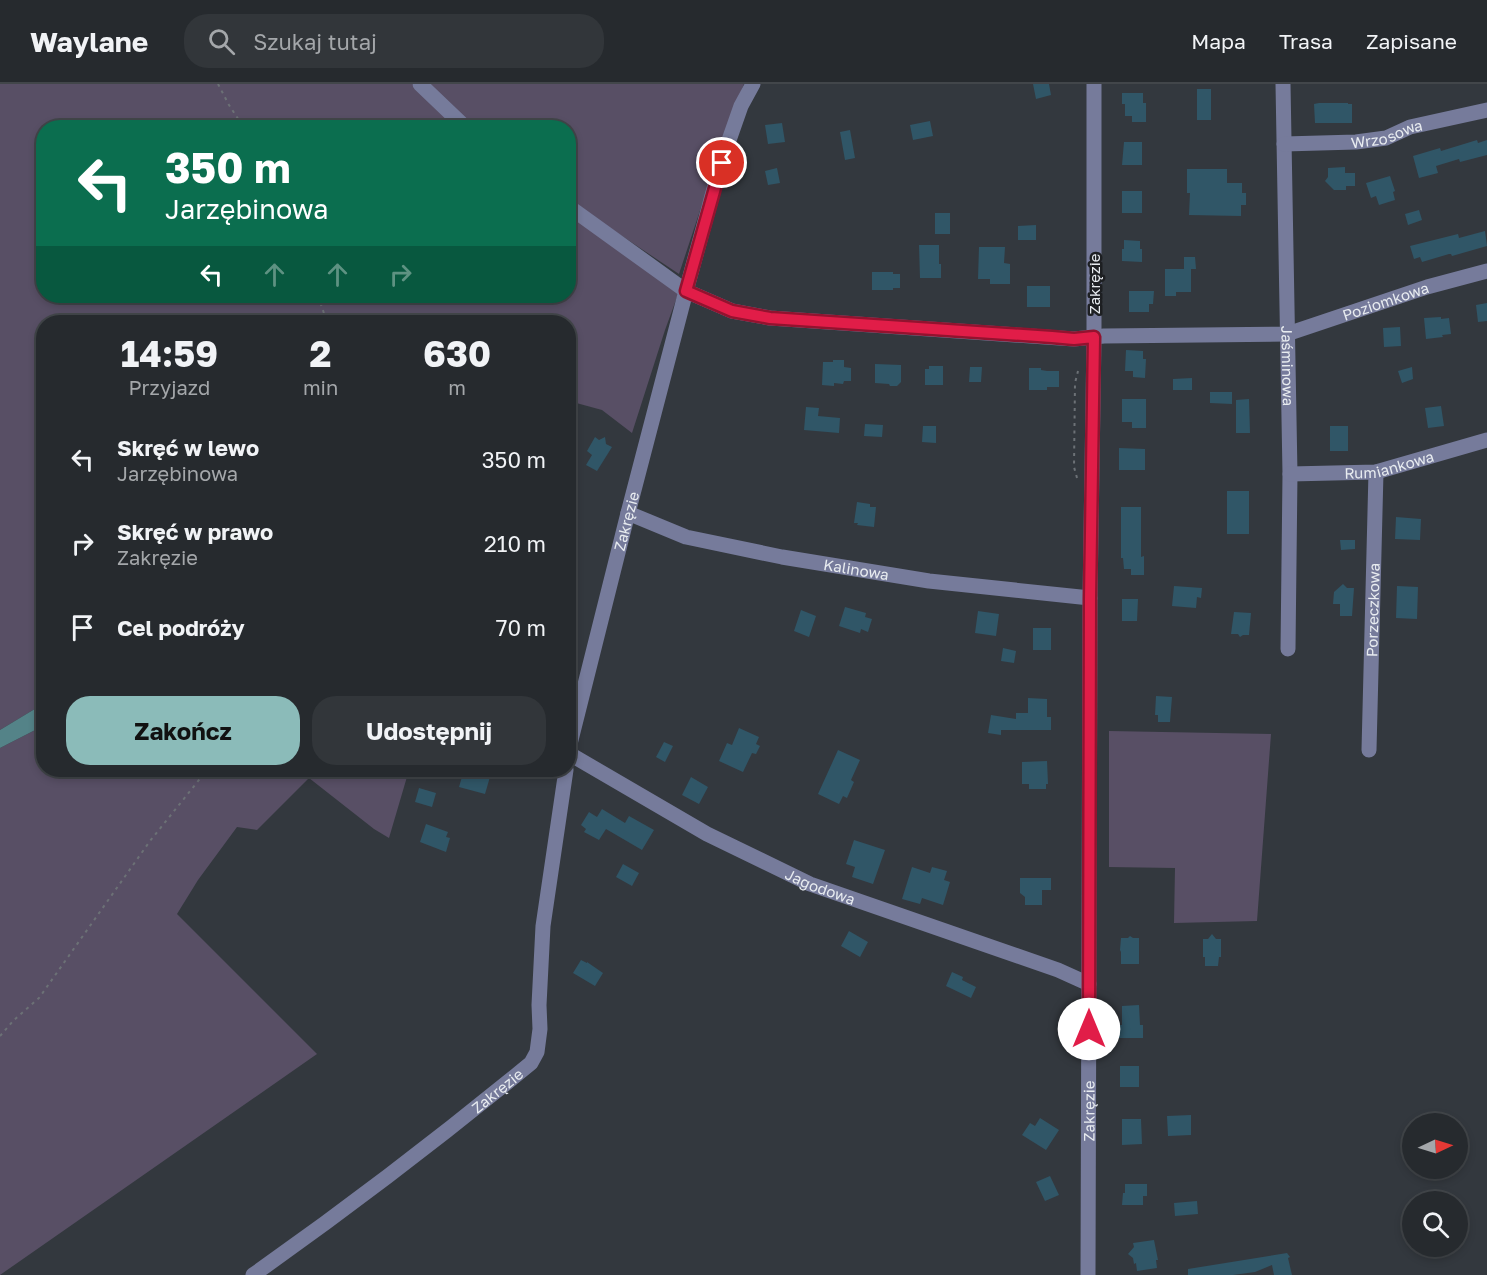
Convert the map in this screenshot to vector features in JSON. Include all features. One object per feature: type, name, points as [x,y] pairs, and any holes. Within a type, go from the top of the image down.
[{"type":"street","points":[[420,84],[458,120]]},
{"type":"street","name":"Zakręzie","points":[[576,720],[686,291],[722,163],[741,106],[753,84]]},
{"type":"street","name":"Zakręzie","points":[[1088,1275],[1094,84]]},
{"type":"street","name":"Jaśminowa","points":[[1283,84],[1290,474],[1288,649]]},
{"type":"street","name":"Wrzosowa","points":[[1284,144],[1356,142],[1386,138],[1410,127],[1487,110]]},
{"type":"street","points":[[576,212],[686,291]]},
{"type":"street","name":"Poziomkowa","points":[[686,291],[732,311],[770,318],[1074,339],[1287,334],[1427,287],[1487,271]]},
{"type":"street","name":"Rumiankowa","points":[[1290,474],[1376,472],[1487,440]]},
{"type":"street","name":"Porzeczkowa","points":[[1369,750],[1376,472]]},
{"type":"street","name":"Kalinowa","points":[[628,513],[686,537],[782,557],[929,581],[1090,598]]},
{"type":"street","name":"Jagodowa","points":[[576,757],[707,834],[810,884],[1058,970],[1089,984]]},
{"type":"street","name":"Zakręzie","points":[[253,1275],[311,1234],[466,1116],[531,1063],[537,1052],[540,1029],[543,926],[565,777]]},
{"type":"path","points":[[218,84],[239,120]]},
{"type":"path","points":[[1078,482],[1074,467],[1075,383],[1081,362]]},
{"type":"path","points":[[0,1036],[39,998],[150,841],[201,777]]},
{"type":"shaded area","points":[[0,84],[412,84],[450,120],[36,120],[36,303],[576,303],[576,216],[680,289],[632,433],[602,410],[576,403],[576,315],[36,315],[36,708],[0,730]]},
{"type":"shaded area","points":[[427,84],[744,84],[679,274],[576,203],[576,120],[465,120]]},
{"type":"shaded area","points":[[36,730],[36,777],[407,777],[389,838],[309,778],[257,830],[237,827],[198,880],[177,914],[317,1054],[0,1275],[0,748]]},
{"type":"shaded area","points":[[1109,731],[1271,734],[1257,921],[1174,923],[1175,868],[1109,867]]},
{"type":"water","points":[[36,708],[36,730],[0,748],[0,730]]},
{"type":"building","points":[[1033,84],[1049,84],[1051,95],[1036,99]]},
{"type":"building","points":[[1197,89],[1211,89],[1211,120],[1197,120]]},
{"type":"building","points":[[1122,93],[1143,93],[1143,103],[1146,103],[1146,122],[1132,122],[1132,116],[1125,116]]},
{"type":"building","points":[[1314,104],[1352,104],[1352,123],[1315,123]]},
{"type":"building","points":[[930,121],[933,136],[913,140],[910,125]]},
{"type":"building","points":[[782,123],[785,142],[768,144],[765,125]]},
{"type":"building","points":[[850,130],[855,158],[845,160],[840,132]]},
{"type":"building","points":[[1477,140],[1478,143],[1487,140],[1487,155],[1460,162],[1459,159],[1436,166],[1438,173],[1419,178],[1413,156],[1440,148],[1441,151]]},
{"type":"building","points":[[1124,142],[1142,142],[1142,165],[1122,165]]},
{"type":"building","points":[[1345,167],[1345,173],[1355,173],[1355,186],[1346,186],[1346,190],[1334,190],[1325,181],[1328,177],[1328,168]]},
{"type":"building","points":[[777,168],[780,183],[768,185],[765,171]]},
{"type":"building","points":[[1187,169],[1227,169],[1227,183],[1242,183],[1242,193],[1246,193],[1246,205],[1241,205],[1241,216],[1189,215],[1190,193],[1187,193]]},
{"type":"building","points":[[1390,176],[1395,191],[1393,192],[1395,200],[1379,205],[1376,196],[1371,198],[1366,183]]},
{"type":"building","points":[[1122,191],[1142,191],[1142,213],[1122,213]]},
{"type":"building","points":[[1419,210],[1422,220],[1408,225],[1405,214]]},
{"type":"building","points":[[935,213],[950,213],[950,234],[935,234]]},
{"type":"building","points":[[1036,225],[1036,240],[1018,240],[1018,226]]},
{"type":"building","points":[[1485,231],[1487,246],[1422,262],[1420,257],[1414,259],[1410,246],[1458,234],[1459,238]]},
{"type":"building","points":[[1124,240],[1140,241],[1142,262],[1122,261]]},
{"type":"building","points":[[919,245],[939,245],[941,278],[920,278]]},
{"type":"building","points":[[979,247],[1005,247],[1004,263],[1010,264],[1010,284],[990,284],[990,279],[978,279]]},
{"type":"building","points":[[1184,257],[1195,257],[1196,269],[1191,269],[1191,292],[1176,292],[1176,296],[1165,296],[1165,269],[1184,269]]},
{"type":"building","points":[[872,272],[900,274],[900,288],[872,290]]},
{"type":"building","points":[[1027,286],[1050,286],[1050,307],[1027,307]]},
{"type":"building","points":[[1129,291],[1154,291],[1153,304],[1149,304],[1149,312],[1129,312]]},
{"type":"building","points":[[1487,303],[1487,321],[1478,322],[1476,305]]},
{"type":"building","points":[[1441,317],[1441,319],[1449,318],[1451,334],[1426,339],[1424,318]]},
{"type":"building","points":[[1400,327],[1401,346],[1384,347],[1383,328]]},
{"type":"building","points":[[1126,350],[1143,351],[1143,359],[1146,359],[1145,378],[1133,377],[1133,371],[1125,371]]},
{"type":"building","points":[[833,360],[844,360],[844,367],[851,368],[851,381],[844,381],[843,384],[834,383],[834,386],[822,385],[823,362],[833,362]]},
{"type":"building","points":[[875,364],[901,365],[901,382],[897,386],[875,383]]},
{"type":"building","points":[[929,366],[943,366],[943,385],[925,385],[925,369],[929,369]]},
{"type":"building","points":[[970,367],[982,367],[981,382],[969,382]]},
{"type":"building","points":[[1412,367],[1413,379],[1402,383],[1398,371]]},
{"type":"building","points":[[1029,368],[1059,371],[1059,387],[1029,390]]},
{"type":"building","points":[[1192,378],[1192,390],[1173,390],[1173,379]]},
{"type":"building","points":[[1210,392],[1232,392],[1232,404],[1210,403]]},
{"type":"building","points":[[1122,399],[1146,399],[1146,428],[1132,428],[1132,422],[1122,422]]},
{"type":"building","points":[[1249,399],[1250,433],[1236,433],[1236,400]]},
{"type":"building","points":[[1441,406],[1444,426],[1428,428],[1425,408]]},
{"type":"building","points":[[806,407],[819,408],[818,416],[840,418],[839,433],[804,430]]},
{"type":"building","points":[[865,424],[883,425],[882,437],[864,436]]},
{"type":"building","points":[[923,426],[936,426],[936,443],[922,442]]},
{"type":"building","points":[[1330,426],[1348,426],[1348,451],[1330,451]]},
{"type":"building","points":[[595,437],[599,440],[605,437],[606,444],[612,447],[597,471],[586,465],[592,455],[587,451]]},
{"type":"building","points":[[1119,448],[1145,449],[1145,470],[1119,470]]},
{"type":"building","points":[[1227,491],[1249,491],[1249,534],[1227,534]]},
{"type":"building","points":[[857,502],[876,507],[874,527],[854,523]]},
{"type":"building","points":[[1121,507],[1141,507],[1141,557],[1144,556],[1144,575],[1131,575],[1131,569],[1124,569],[1123,558],[1121,558]]},
{"type":"building","points":[[1396,517],[1421,519],[1420,540],[1395,539]]},
{"type":"building","points":[[1340,540],[1355,540],[1355,549],[1341,550]]},
{"type":"building","points":[[1343,584],[1347,588],[1354,588],[1352,616],[1340,616],[1340,604],[1333,604],[1334,592]]},
{"type":"building","points":[[1174,586],[1202,588],[1201,598],[1197,597],[1196,608],[1172,606]]},
{"type":"building","points":[[1397,586],[1418,587],[1417,619],[1396,618]]},
{"type":"building","points":[[1122,599],[1138,599],[1137,621],[1122,621]]},
{"type":"building","points":[[845,607],[866,613],[865,617],[872,619],[868,632],[861,629],[860,633],[839,626]]},
{"type":"building","points":[[801,610],[816,616],[809,637],[794,631]]},
{"type":"building","points":[[978,611],[999,614],[996,636],[975,633]]},
{"type":"building","points":[[1234,612],[1251,613],[1249,635],[1240,637],[1238,634],[1231,634]]},
{"type":"building","points":[[1033,628],[1051,628],[1051,650],[1033,650]]},
{"type":"building","points":[[1003,648],[1016,651],[1014,663],[1001,661]]},
{"type":"building","points":[[1156,696],[1172,697],[1170,722],[1158,722],[1158,715],[1155,715]]},
{"type":"building","points":[[1028,698],[1047,699],[1047,717],[1051,717],[1051,730],[1001,730],[1001,735],[988,733],[991,715],[1016,719],[1016,713],[1028,713]]},
{"type":"building","points":[[739,728],[759,737],[756,744],[760,746],[756,754],[752,753],[743,772],[719,761],[727,743],[732,745]]},
{"type":"building","points":[[664,742],[673,746],[665,762],[656,757]]},
{"type":"building","points":[[838,750],[860,760],[851,780],[854,782],[847,798],[843,796],[839,804],[818,794]]},
{"type":"building","points":[[1047,761],[1048,784],[1046,784],[1046,789],[1029,789],[1029,784],[1022,784],[1022,762]]},
{"type":"building","points":[[462,777],[490,777],[485,794],[459,787]]},
{"type":"building","points":[[691,777],[708,787],[699,804],[682,795]]},
{"type":"building","points":[[419,788],[436,793],[432,807],[415,802]]},
{"type":"building","points":[[602,809],[625,823],[629,816],[654,830],[642,850],[606,829],[599,840],[584,832],[586,829],[581,825],[589,812],[597,817]]},
{"type":"building","points":[[426,824],[448,832],[446,837],[450,838],[446,852],[420,842]]},
{"type":"building","points":[[854,840],[885,850],[873,884],[852,877],[855,867],[846,864]]},
{"type":"building","points":[[623,864],[639,873],[632,886],[616,877]]},
{"type":"building","points":[[912,867],[930,873],[932,867],[947,871],[944,880],[950,882],[943,905],[922,898],[920,904],[902,899]]},
{"type":"building","points":[[1020,878],[1051,878],[1051,890],[1042,890],[1042,905],[1025,905],[1025,897],[1020,893]]},
{"type":"building","points":[[849,931],[868,942],[860,957],[841,946]]},
{"type":"building","points":[[1212,934],[1216,939],[1221,939],[1221,957],[1219,957],[1218,966],[1205,966],[1203,939],[1208,939]]},
{"type":"building","points":[[1130,936],[1139,938],[1139,964],[1121,964],[1121,938]]},
{"type":"building","points":[[581,960],[603,973],[595,986],[573,973]]},
{"type":"building","points":[[952,972],[976,987],[971,998],[946,986]]},
{"type":"building","points":[[1139,1005],[1143,1038],[1118,1038],[1118,1025],[1122,1025],[1122,1006]]},
{"type":"building","points":[[1120,1066],[1139,1066],[1139,1087],[1120,1087]]},
{"type":"building","points":[[1191,1115],[1191,1135],[1168,1136],[1167,1116]]},
{"type":"building","points":[[1040,1118],[1059,1130],[1046,1150],[1022,1135],[1030,1123],[1035,1126]]},
{"type":"building","points":[[1122,1119],[1141,1119],[1142,1144],[1122,1145]]},
{"type":"building","points":[[1050,1176],[1059,1195],[1045,1201],[1036,1182]]},
{"type":"building","points":[[1125,1184],[1147,1184],[1147,1196],[1143,1196],[1143,1205],[1122,1205]]},
{"type":"building","points":[[1197,1201],[1198,1214],[1175,1216],[1174,1203]]},
{"type":"building","points":[[1154,1240],[1158,1260],[1156,1260],[1157,1268],[1137,1271],[1136,1263],[1134,1264],[1133,1258],[1128,1254],[1134,1247],[1133,1243]]},
{"type":"building","points":[[1287,1253],[1290,1257],[1288,1258],[1292,1275],[1274,1275],[1272,1265],[1255,1272],[1233,1275],[1188,1275],[1188,1269]]},
{"type":"route","points":[[722,163],[686,291],[732,311],[770,318],[1074,339],[1094,337],[1090,598],[1089,1029]]}]
